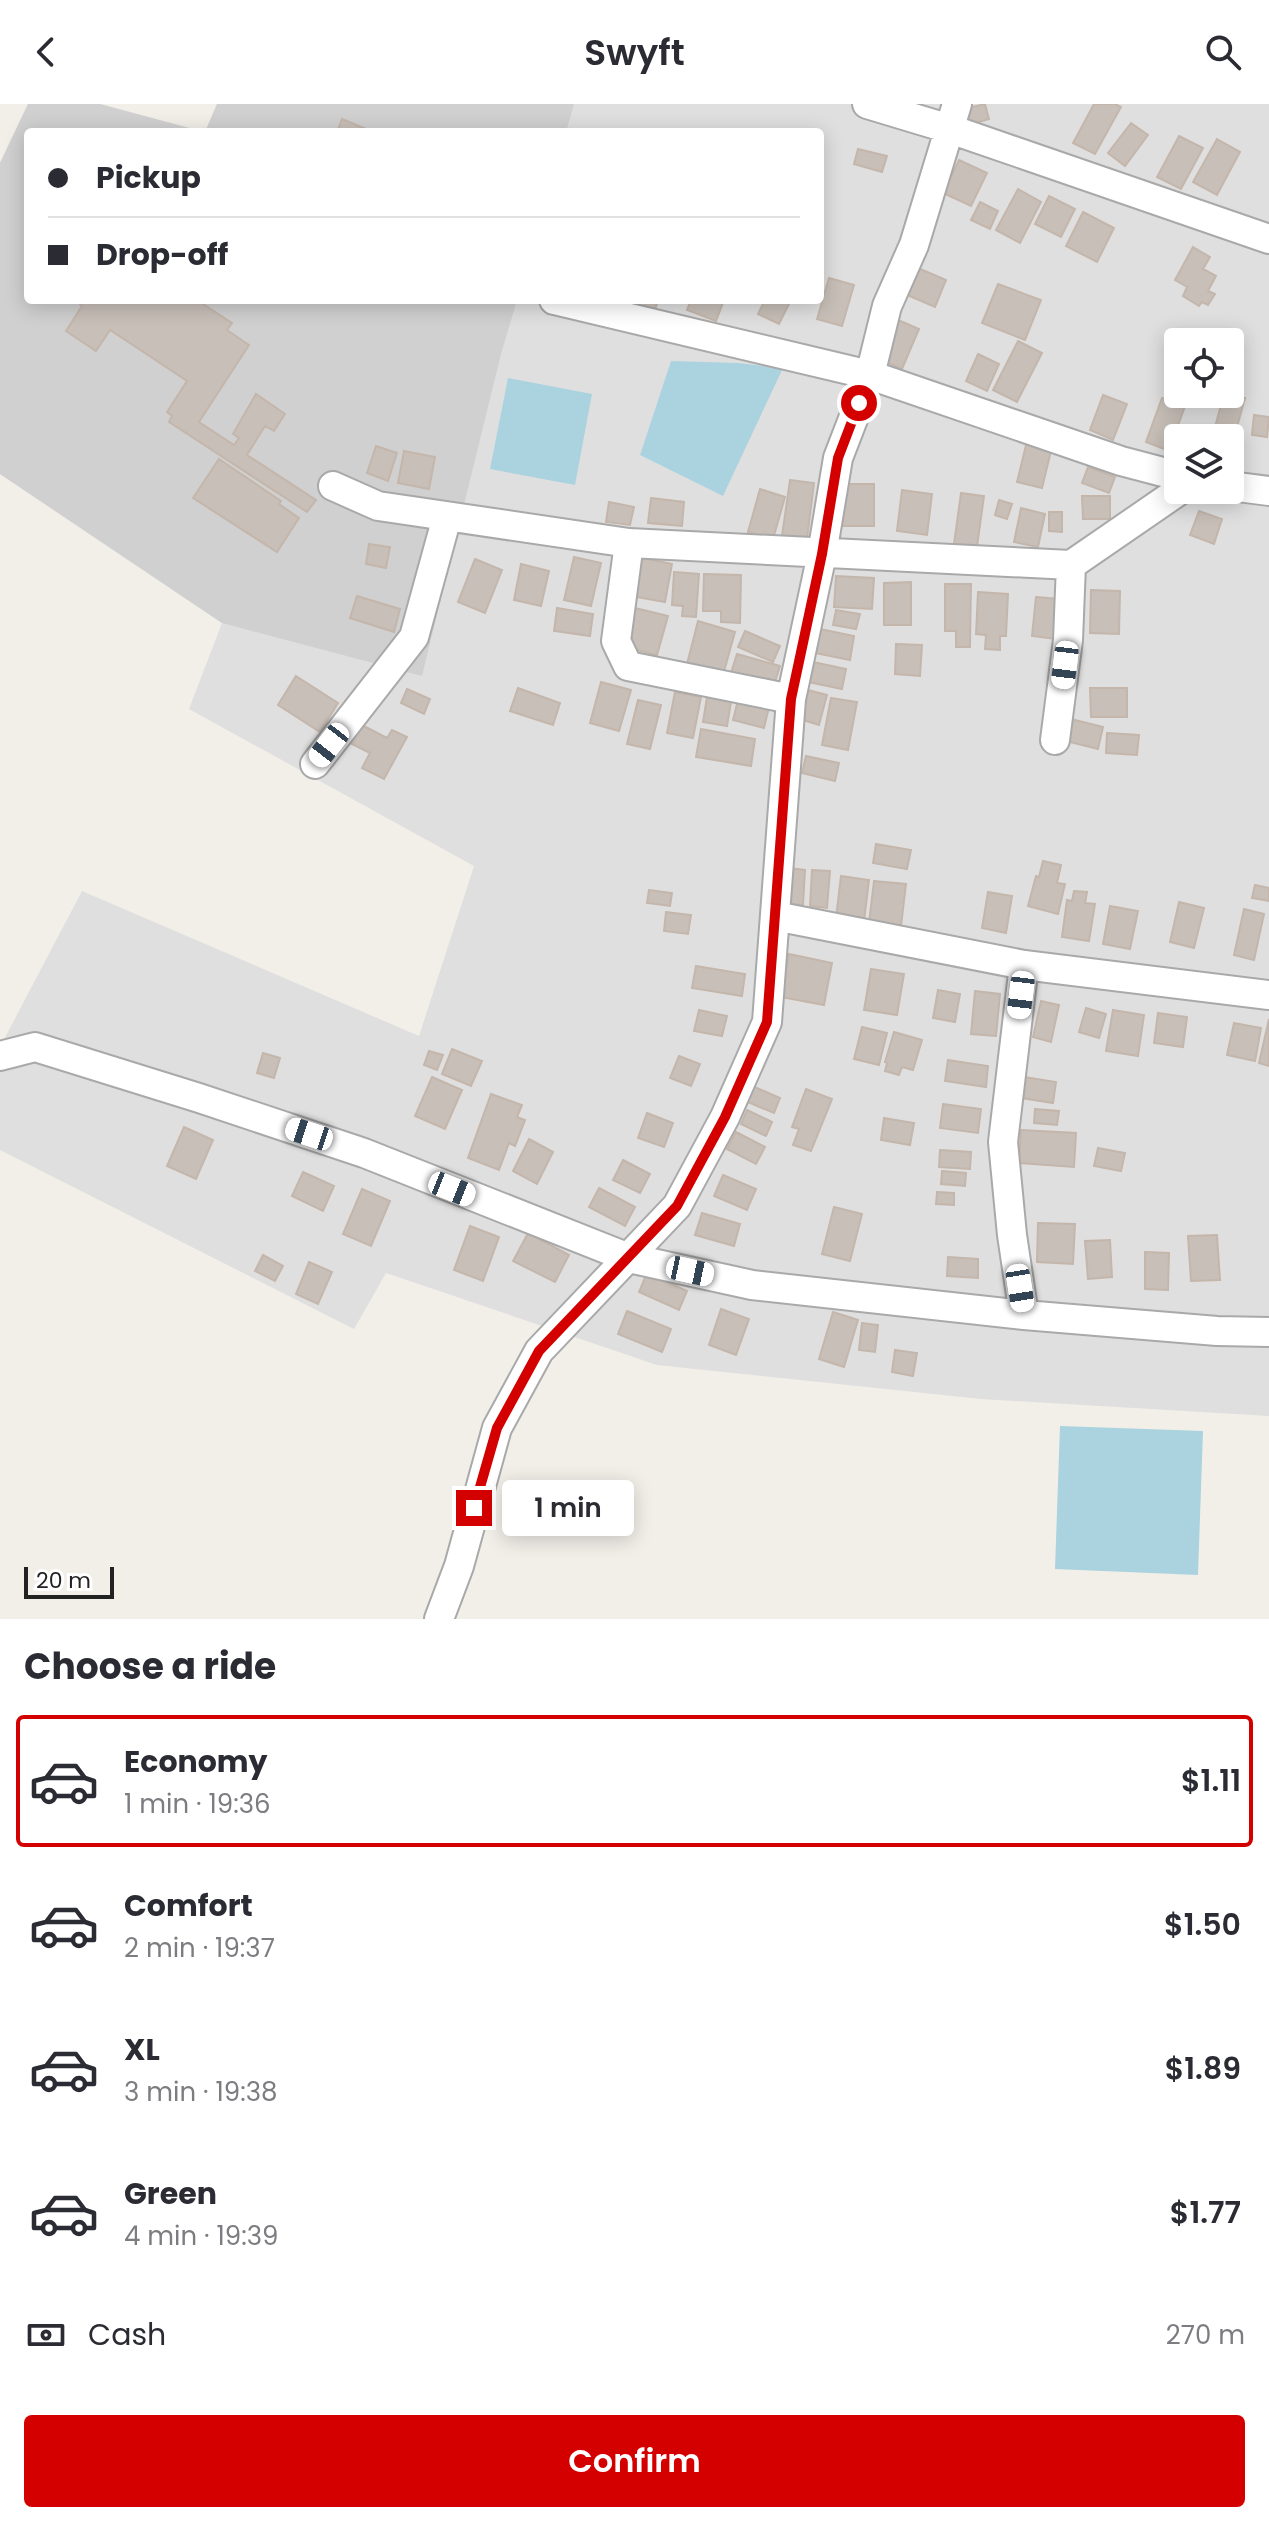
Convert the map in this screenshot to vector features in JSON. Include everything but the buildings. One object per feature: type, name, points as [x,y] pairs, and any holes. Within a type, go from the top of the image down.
[{"type":"street","points":[[867,104],[953,117],[1269,239]]},
{"type":"street","points":[[439,1619],[459,1566],[497,1428],[539,1351],[677,1206],[725,1117],[767,1022],[791,699],[822,554],[838,458],[870,375],[887,306],[914,245],[953,117]]},
{"type":"street","points":[[571,304],[870,375],[1121,461],[1164,472]]},
{"type":"street","points":[[333,486],[378,506],[629,543],[1071,565],[1164,501]]},
{"type":"street","points":[[1244,488],[1269,491]]},
{"type":"street","points":[[315,764],[414,637],[447,517]]},
{"type":"street","points":[[629,543],[616,641],[628,666],[791,699]]},
{"type":"street","points":[[1055,740],[1068,640],[1071,565]]},
{"type":"street","points":[[775,916],[1024,965],[1269,995]]},
{"type":"street","points":[[1024,965],[1003,1142],[1024,1315]]},
{"type":"street","points":[[0,1056],[35,1047],[364,1153],[629,1258],[752,1285],[1024,1315],[1217,1331],[1269,1332]]},
{"type":"shaded area","points":[[28,104],[100,104],[189,128],[24,128],[24,304],[824,304],[824,128],[207,128],[217,104],[1269,104],[1269,1416],[981,1399],[657,1365],[386,1273],[354,1329],[0,1150],[0,1047],[82,891],[419,1036],[474,866],[189,709],[222,623],[0,474],[0,163]]},
{"type":"shaded area","points":[[28,104],[100,104],[189,128],[24,128],[24,304],[516,304],[422,676],[222,623],[0,474],[0,163]]},
{"type":"shaded area","points":[[217,104],[574,104],[567,128],[207,128]]},
{"type":"water","points":[[671,361],[783,368],[723,496],[640,455]]},
{"type":"water","points":[[508,378],[592,394],[575,485],[490,469]]},
{"type":"water","points":[[1060,1426],[1203,1431],[1198,1575],[1055,1569]]},
{"type":"route","points":[[474,1508],[497,1428],[539,1351],[677,1206],[725,1117],[767,1022],[791,699],[822,554],[838,458],[859,403]]}]
